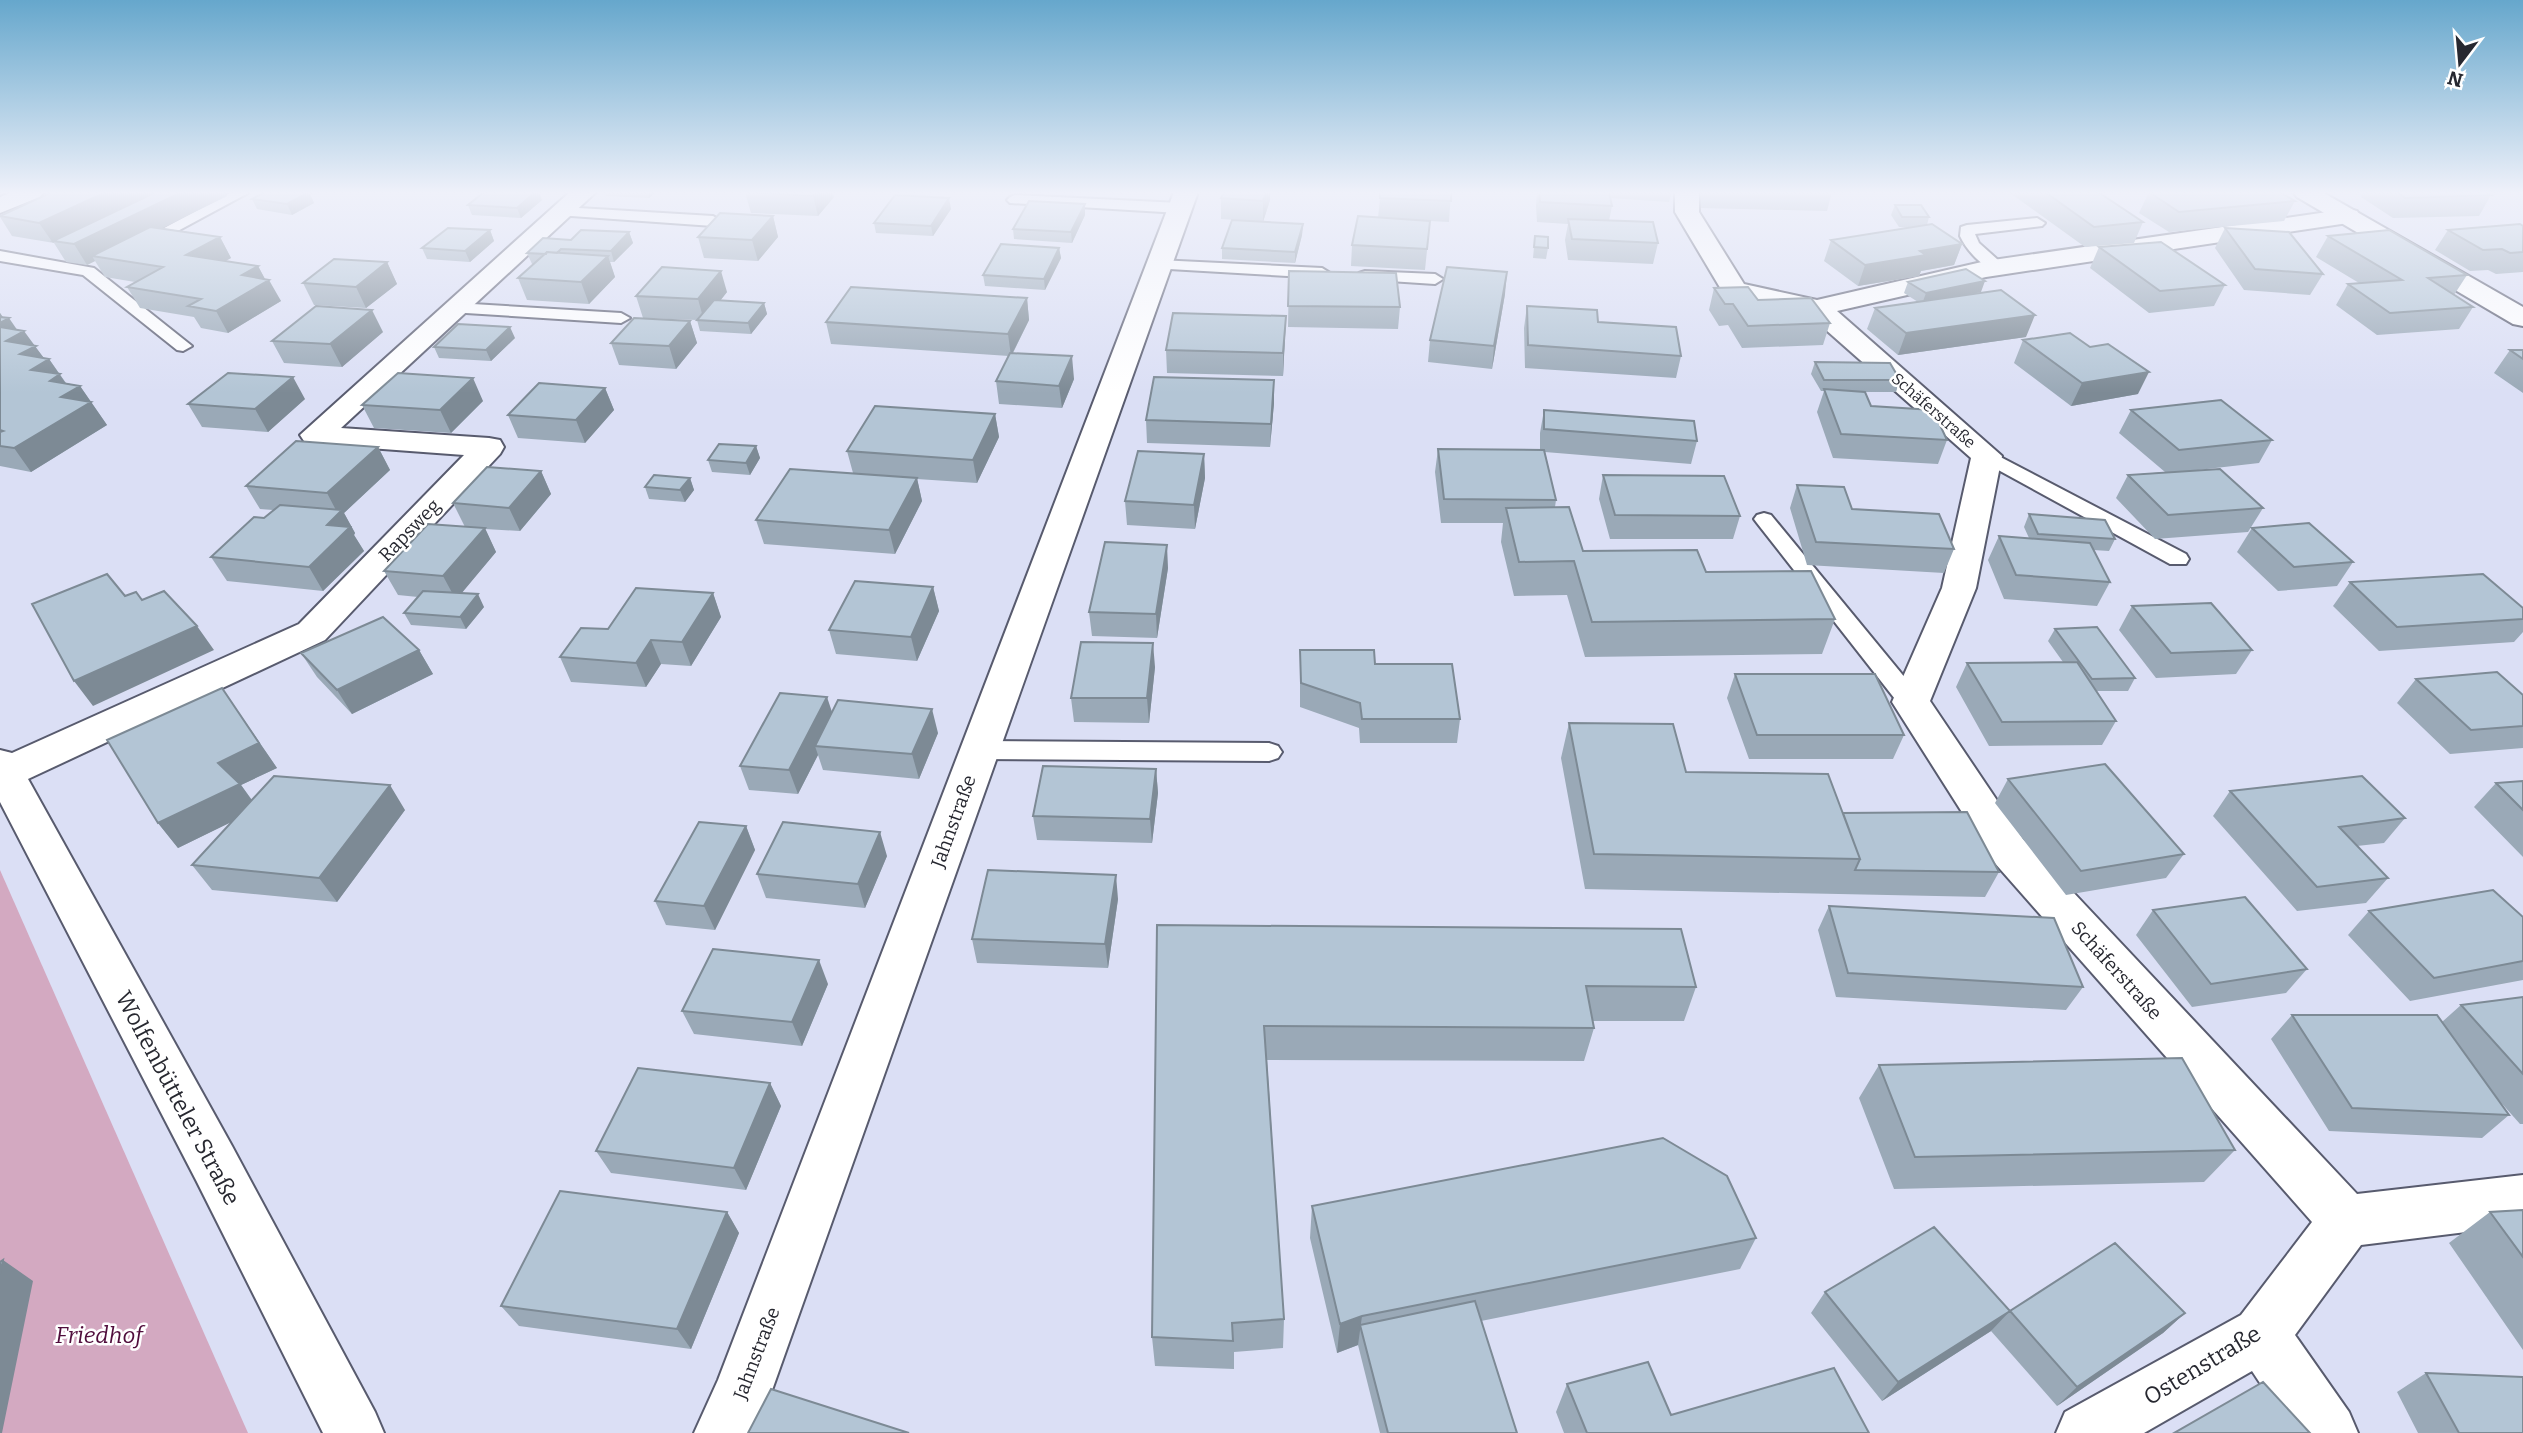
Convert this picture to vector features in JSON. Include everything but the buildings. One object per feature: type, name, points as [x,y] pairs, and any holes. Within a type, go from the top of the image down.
[{"type":"street","name":"Rapsweg","points":[[2,769],[312,632],[489,447],[315,435],[510,259]]},
{"type":"street","name":"Jahnstraße","points":[[724,1433],[742,1393],[1160,259]]},
{"type":"street","points":[[1715,259],[1734,290],[1817,309],[1999,268],[2060,259]]},
{"type":"street","points":[[2422,259],[2523,318]]},
{"type":"street","name":"Schäferstraße","points":[[1817,309],[1987,456],[1959,588],[1911,702],[2008,850],[2346,1221]]},
{"type":"street","name":"Wolfenbütteler Straße","points":[[2,769],[207,1151],[354,1433]]},
{"type":"street","points":[[2346,1221],[2523,1200]]},
{"type":"street","name":"Ostenstraße","points":[[2086,1433],[2261,1335],[2346,1221]]},
{"type":"street","points":[[2261,1335],[2328,1433]]},
{"type":"lane","points":[[23,259],[94,268],[183,346]]},
{"type":"lane","points":[[1988,259],[1999,268]]},
{"type":"lane","points":[[1158,265],[1435,279]]},
{"type":"lane","points":[[456,308],[621,318]]},
{"type":"lane","name":"Schäferstraße","points":[[1987,456],[2178,559]]},
{"type":"lane","name":"Schäferstraße","points":[[1764,519],[1911,702]]},
{"type":"lane","points":[[979,750],[1269,752]]},
{"type":"green space","name":"Friedhof","points":[[0,870],[248,1433],[0,1433]]}]
